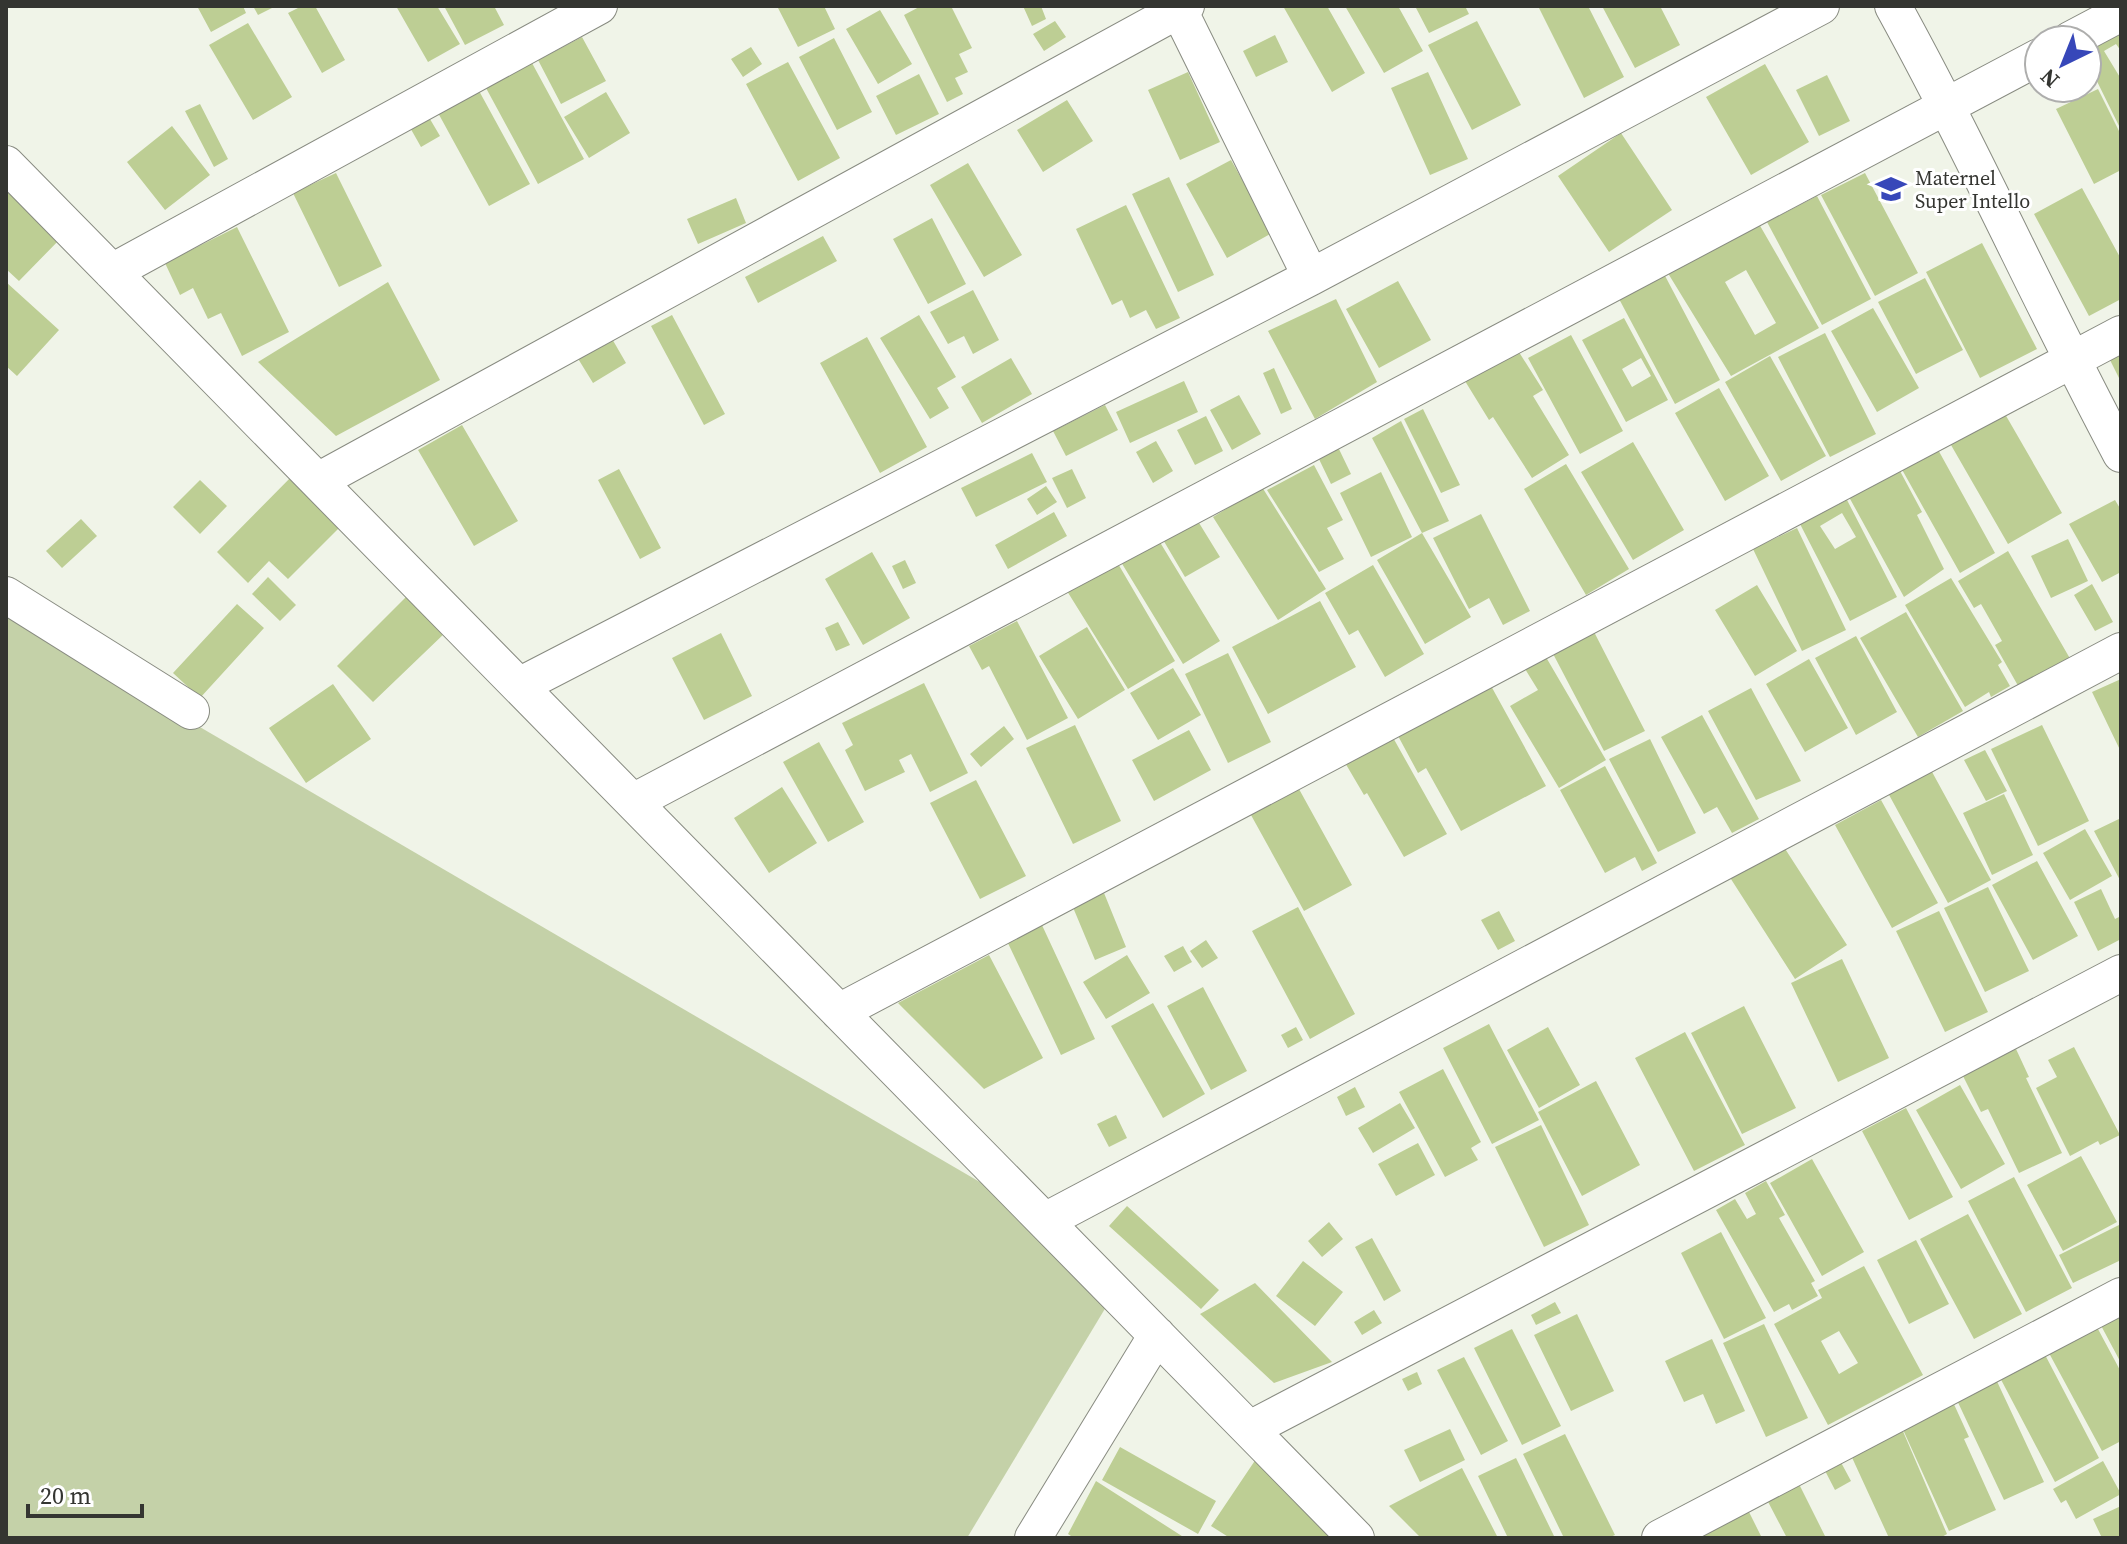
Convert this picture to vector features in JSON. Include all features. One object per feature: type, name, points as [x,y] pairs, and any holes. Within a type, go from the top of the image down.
[{"type":"street","points":[[112,272],[599,6]]},
{"type":"street","points":[[519,686],[1311,277],[1821,6]]},
{"type":"street","points":[[1893,6],[1948,105],[2071,360],[2121,454]]},
{"type":"street","points":[[318,481],[1180,7],[1311,277]]},
{"type":"street","points":[[2100,24],[2121,13]]},
{"type":"street","points":[[633,802],[2023,65]]},
{"type":"street","points":[[6,164],[1356,1538]]},
{"type":"street","points":[[839,1012],[2121,334]]},
{"type":"street","points":[[6,595],[191,711]]},
{"type":"street","points":[[1045,1221],[2121,651]]},
{"type":"street","points":[[1250,1429],[2121,973]]},
{"type":"street","points":[[1660,1538],[2121,1296]]},
{"type":"street","points":[[1033,1538],[1157,1335]]},
{"type":"green space","points":[[6,614],[1028,1210],[1106,1307],[967,1538],[6,1538]]},
{"type":"building","points":[[197,6],[243,6],[246,13],[211,32]]},
{"type":"building","points":[[253,6],[276,6],[258,15]]},
{"type":"building","points":[[302,6],[315,6],[345,60],[322,73],[288,13]]},
{"type":"building","points":[[396,6],[437,6],[460,44],[428,62]]},
{"type":"building","points":[[444,6],[494,6],[504,25],[465,45]]},
{"type":"building","points":[[777,6],[824,6],[835,29],[798,47]]},
{"type":"building","points":[[921,6],[951,6],[972,48],[959,54],[968,72],[955,78],[963,94],[947,102],[904,15]]},
{"type":"building","points":[[1023,6],[1041,6],[1046,19],[1032,26]]},
{"type":"building","points":[[1283,6],[1327,6],[1365,73],[1332,92]]},
{"type":"building","points":[[1345,6],[1398,6],[1423,51],[1384,73]]},
{"type":"building","points":[[1415,6],[1465,6],[1469,14],[1429,33]]},
{"type":"building","points":[[1538,6],[1588,6],[1624,77],[1584,98]]},
{"type":"building","points":[[1602,6],[1660,6],[1680,45],[1635,68]]},
{"type":"building","points":[[880,10],[912,64],[878,84],[846,29]]},
{"type":"building","points":[[1055,21],[1066,37],[1044,51],[1033,34]]},
{"type":"building","points":[[1477,21],[1521,105],[1472,130],[1428,45]]},
{"type":"building","points":[[248,23],[292,97],[253,120],[209,45]]},
{"type":"building","points":[[2121,29],[2121,51],[2116,44],[2104,51],[2121,79],[2121,130],[2103,93],[2103,37]]},
{"type":"building","points":[[1275,35],[1288,62],[1256,77],[1243,51]]},
{"type":"building","points":[[582,37],[606,81],[561,104],[538,60]]},
{"type":"building","points":[[834,38],[872,112],[837,130],[799,57]]},
{"type":"building","points":[[751,47],[762,64],[743,77],[731,59]]},
{"type":"building","points":[[788,62],[840,158],[798,181],[746,84]]},
{"type":"building","points":[[532,63],[584,159],[538,184],[486,88]]},
{"type":"building","points":[[1765,64],[1809,142],[1751,175],[1706,97]]},
{"type":"building","points":[[1188,72],[1220,142],[1180,160],[1148,90]]},
{"type":"building","points":[[1428,72],[1468,159],[1430,175],[1391,88]]},
{"type":"building","points":[[919,74],[939,114],[896,135],[876,96]]},
{"type":"building","points":[[1827,75],[1850,121],[1819,136],[1796,90]]},
{"type":"building","points":[[478,89],[530,184],[489,206],[437,111]]},
{"type":"building","points":[[606,92],[630,133],[589,158],[564,117]]},
{"type":"building","points":[[2103,99],[2121,135],[2121,170],[2094,184],[2056,109],[2066,104],[2103,104]]},
{"type":"building","points":[[1067,100],[1093,141],[1043,172],[1017,130]]},
{"type":"building","points":[[200,104],[228,159],[214,167],[185,111]]},
{"type":"building","points":[[427,114],[440,136],[421,147],[408,124]]},
{"type":"building","points":[[172,126],[210,175],[165,210],[127,162]]},
{"type":"building","points":[[1621,133],[1672,210],[1609,252],[1558,176]]},
{"type":"building","points":[[1231,160],[1272,233],[1227,258],[1186,184]]},
{"type":"building","points":[[968,163],[1022,255],[984,277],[930,185]]},
{"type":"building","points":[[336,173],[382,266],[339,287],[293,193]]},
{"type":"building","points":[[1865,173],[1918,273],[1875,296],[1821,195]]},
{"type":"building","points":[[1169,177],[1214,275],[1178,292],[1132,194]]},
{"type":"building","points":[[6,181],[63,236],[19,281],[6,269]]},
{"type":"building","points":[[2082,188],[2121,259],[2121,299],[2089,316],[2034,214]]},
{"type":"building","points":[[1817,196],[1871,299],[1822,325],[1767,222]]},
{"type":"building","points":[[736,198],[746,223],[698,244],[687,219]]},
{"type":"building","points":[[1126,205],[1180,318],[1156,329],[1146,310],[1130,318],[1122,300],[1112,305],[1076,229]]},
{"type":"building","points":[[1755,217],[1819,328],[1731,376],[1666,270]],"holes":[[[1746,270],[1776,323],[1755,335],[1725,282]]]},
{"type":"building","points":[[932,218],[966,284],[928,304],[893,239]]},
{"type":"building","points":[[237,227],[289,332],[242,356],[221,313],[208,319],[193,288],[180,295],[165,263]]},
{"type":"building","points":[[823,236],[837,261],[758,303],[745,277]]},
{"type":"building","points":[[1982,243],[2037,349],[1980,378],[1926,272]]},
{"type":"building","points":[[1663,272],[1720,380],[1675,404],[1618,297]]},
{"type":"building","points":[[1925,278],[1963,350],[1916,374],[1878,302]]},
{"type":"building","points":[[1398,281],[1431,340],[1379,368],[1346,309]]},
{"type":"building","points":[[6,282],[59,330],[17,376],[6,366]]},
{"type":"building","points":[[388,282],[440,380],[336,436],[258,362]]},
{"type":"building","points":[[973,290],[999,340],[973,354],[964,336],[948,344],[930,312]]},
{"type":"building","points":[[1336,299],[1377,382],[1315,419],[1268,331]]},
{"type":"building","points":[[1873,308],[1919,388],[1877,412],[1831,331]]},
{"type":"building","points":[[672,315],[725,414],[704,425],[651,326]]},
{"type":"building","points":[[919,315],[956,377],[937,388],[949,408],[930,419],[880,338]]},
{"type":"building","points":[[1624,318],[1668,400],[1626,422],[1582,340]],"holes":[[[1641,358],[1651,376],[1632,387],[1622,369]]]},
{"type":"building","points":[[1825,333],[1876,434],[1830,457],[1778,357]]},
{"type":"building","points":[[1571,335],[1623,431],[1580,454],[1528,358]]},
{"type":"building","points":[[611,337],[626,363],[593,383],[577,357]]},
{"type":"building","points":[[867,337],[927,447],[880,473],[820,363]]},
{"type":"building","points":[[2121,340],[2121,382],[2104,348]]},
{"type":"building","points":[[1517,349],[1543,390],[1533,396],[1569,455],[1532,478],[1493,417],[1489,420],[1465,381]]},
{"type":"building","points":[[1770,356],[1826,456],[1781,481],[1725,382]]},
{"type":"building","points":[[1011,358],[1032,394],[982,423],[961,387]]},
{"type":"building","points":[[1274,368],[1292,409],[1281,414],[1263,373]]},
{"type":"building","points":[[1184,381],[1198,412],[1130,443],[1116,412]]},
{"type":"building","points":[[1719,388],[1769,476],[1725,501],[1675,413]]},
{"type":"building","points":[[1239,395],[1261,434],[1232,450],[1210,410]]},
{"type":"building","points":[[1105,405],[1118,430],[1066,456],[1053,431]]},
{"type":"building","points":[[1423,409],[1460,485],[1441,493],[1404,419]]},
{"type":"building","points":[[2005,414],[2062,513],[2008,544],[1951,445]]},
{"type":"building","points":[[1206,416],[1223,451],[1195,465],[1177,430]]},
{"type":"building","points":[[1401,421],[1449,521],[1422,533],[1372,438]]},
{"type":"building","points":[[462,425],[518,521],[474,546],[418,450]]},
{"type":"building","points":[[1156,441],[1173,471],[1153,483],[1136,452]]},
{"type":"building","points":[[1633,442],[1684,530],[1633,560],[1581,472]]},
{"type":"building","points":[[1337,445],[1351,474],[1331,484],[1317,455]]},
{"type":"building","points":[[1936,446],[1995,553],[1960,573],[1900,466]]},
{"type":"building","points":[[1032,453],[1047,482],[976,517],[961,488]]},
{"type":"building","points":[[1566,464],[1629,569],[1586,595],[1524,489]]},
{"type":"building","points":[[1314,465],[1343,520],[1327,528],[1344,559],[1319,572],[1267,490]]},
{"type":"building","points":[[619,469],[661,548],[640,559],[598,480]]},
{"type":"building","points":[[1072,469],[1086,498],[1067,508],[1052,478]]},
{"type":"building","points":[[297,471],[347,520],[288,579],[269,561],[248,583],[217,552]]},
{"type":"building","points":[[1900,471],[1922,512],[1917,515],[1944,569],[1904,597],[1849,497]]},
{"type":"building","points":[[1381,472],[1412,537],[1371,557],[1340,493]]},
{"type":"building","points":[[200,480],[227,506],[200,534],[173,507]]},
{"type":"building","points":[[1046,486],[1057,502],[1037,515],[1027,499]]},
{"type":"building","points":[[1262,487],[1326,589],[1278,620],[1213,517]]},
{"type":"building","points":[[1847,500],[1897,597],[1850,621],[1800,524]],"holes":[[[1842,513],[1856,537],[1835,549],[1820,526]]]},
{"type":"building","points":[[2115,500],[2121,510],[2121,572],[2102,582],[2069,524]]},
{"type":"building","points":[[1054,512],[1067,536],[1008,569],[995,545]]},
{"type":"building","points":[[1481,514],[1530,611],[1503,625],[1489,598],[1469,609],[1433,538]]},
{"type":"building","points":[[1196,518],[1220,557],[1185,577],[1162,538]]},
{"type":"building","points":[[81,519],[97,536],[62,568],[46,551]]},
{"type":"building","points":[[1797,528],[1846,630],[1802,651],[1753,549]]},
{"type":"building","points":[[1422,533],[1471,617],[1425,644],[1377,560]]},
{"type":"building","points":[[1158,539],[1220,641],[1183,664],[1121,562]]},
{"type":"building","points":[[2068,539],[2088,581],[2051,598],[2031,556]]},
{"type":"building","points":[[2008,551],[2072,662],[2021,691],[1995,645],[2002,641],[1981,604],[1974,608],[1958,581]]},
{"type":"building","points":[[872,552],[910,618],[863,645],[825,579]]},
{"type":"building","points":[[905,560],[916,583],[903,589],[892,566]]},
{"type":"building","points":[[1117,562],[1175,661],[1128,689],[1067,591]]},
{"type":"building","points":[[1373,565],[1424,654],[1385,677],[1358,630],[1349,635],[1325,593]]},
{"type":"building","points":[[268,577],[296,605],[280,621],[252,594]]},
{"type":"building","points":[[1951,578],[2002,662],[1998,665],[2010,686],[1991,697],[1989,692],[1965,707],[1905,605]]},
{"type":"building","points":[[2092,584],[2113,622],[2095,631],[2074,595]]},
{"type":"building","points":[[1757,585],[1797,651],[1755,676],[1715,610]]},
{"type":"building","points":[[410,593],[447,631],[373,702],[337,666]]},
{"type":"building","points":[[1320,601],[1356,667],[1268,714],[1232,647]]},
{"type":"building","points":[[237,604],[264,628],[200,698],[173,673]]},
{"type":"building","points":[[1906,612],[1963,711],[1918,737],[1860,638]]},
{"type":"building","points":[[1017,621],[1068,718],[1027,740],[989,666],[982,670],[969,646]]},
{"type":"building","points":[[838,622],[850,645],[836,651],[825,628]]},
{"type":"building","points":[[1087,627],[1125,690],[1078,719],[1039,656]]},
{"type":"building","points":[[1592,628],[1645,731],[1604,751],[1550,648]]},
{"type":"building","points":[[721,633],[752,696],[704,720],[672,658]]},
{"type":"building","points":[[1856,636],[1897,712],[1856,735],[1815,658]]},
{"type":"building","points":[[1543,652],[1606,760],[1559,788],[1510,706],[1538,690],[1522,664]]},
{"type":"building","points":[[1228,653],[1271,742],[1228,763],[1185,674]]},
{"type":"building","points":[[1809,659],[1848,728],[1805,752],[1766,684]]},
{"type":"building","points":[[1173,668],[1201,715],[1158,740],[1130,693]]},
{"type":"building","points":[[2121,679],[2121,752],[2092,692]]},
{"type":"building","points":[[924,683],[968,773],[930,792],[911,754],[899,760],[905,772],[865,791],[845,750],[853,745],[842,723]]},
{"type":"building","points":[[333,684],[371,739],[306,783],[269,728]]},
{"type":"building","points":[[1490,684],[1546,786],[1461,831],[1426,768],[1418,773],[1397,734]]},
{"type":"building","points":[[1751,688],[1801,781],[1756,800],[1708,711]]},
{"type":"building","points":[[1702,715],[1759,819],[1732,833],[1717,807],[1704,814],[1661,737]]},
{"type":"building","points":[[1075,725],[1121,821],[1073,844],[1026,748]]},
{"type":"building","points":[[2042,725],[2089,821],[2038,846],[1991,749]]},
{"type":"building","points":[[1004,726],[1014,739],[981,767],[970,754]]},
{"type":"building","points":[[1189,730],[1211,770],[1154,801],[1132,760]]},
{"type":"building","points":[[1391,734],[1447,834],[1404,857],[1367,793],[1364,795],[1344,761]]},
{"type":"building","points":[[1650,739],[1696,833],[1658,852],[1609,759]]},
{"type":"building","points":[[819,742],[864,822],[828,842],[783,762]]},
{"type":"building","points":[[1985,750],[2007,791],[1986,801],[1964,760]]},
{"type":"building","points":[[1605,766],[1657,863],[1642,871],[1635,857],[1605,873],[1560,790]]},
{"type":"building","points":[[1931,770],[1991,880],[1948,903],[1888,793]]},
{"type":"building","points":[[976,780],[1026,876],[980,899],[930,803]]},
{"type":"building","points":[[1294,780],[1352,885],[1304,911],[1246,806]]},
{"type":"building","points":[[782,787],[817,843],[769,873],[734,818]]},
{"type":"building","points":[[2004,794],[2033,855],[1992,875],[1963,813]]},
{"type":"building","points":[[1881,800],[1938,903],[1892,928],[1835,825]]},
{"type":"building","points":[[2121,818],[2121,882],[2094,831]]},
{"type":"building","points":[[2085,829],[2112,876],[2070,900],[2043,853]]},
{"type":"building","points":[[1782,844],[1847,945],[1795,979],[1729,876]]},
{"type":"building","points":[[2037,861],[2078,936],[2033,960],[1992,885]]},
{"type":"building","points":[[1988,887],[2029,971],[1985,992],[1944,908]]},
{"type":"building","points":[[2101,889],[2115,919],[2121,916],[2121,939],[2098,951],[2074,902]]},
{"type":"building","points":[[1104,893],[1126,947],[1095,960],[1072,905]]},
{"type":"building","points":[[1298,907],[1355,1014],[1310,1039],[1252,931]]},
{"type":"building","points":[[1499,911],[1515,941],[1498,950],[1481,920]]},
{"type":"building","points":[[1939,911],[1988,1012],[1945,1032],[1896,931]]},
{"type":"building","points":[[1041,923],[1095,1039],[1061,1055],[1006,939]]},
{"type":"building","points":[[1206,940],[1218,958],[1202,968],[1190,951]]},
{"type":"building","points":[[1183,946],[1192,962],[1174,972],[1164,956]]},
{"type":"building","points":[[989,955],[1043,1058],[984,1089],[898,1003]]},
{"type":"building","points":[[1127,955],[1150,993],[1106,1019],[1083,982]]},
{"type":"building","points":[[1842,959],[1889,1058],[1838,1082],[1791,983]]},
{"type":"building","points":[[1203,987],[1247,1071],[1211,1090],[1167,1006]]},
{"type":"building","points":[[1153,1003],[1205,1094],[1163,1118],[1111,1026]]},
{"type":"building","points":[[1744,1006],[1796,1108],[1742,1134],[1691,1033]]},
{"type":"building","points":[[1489,1024],[1539,1120],[1492,1144],[1443,1048]]},
{"type":"building","points":[[1296,1027],[1303,1040],[1288,1048],[1281,1035]]},
{"type":"building","points":[[1548,1027],[1580,1085],[1539,1108],[1507,1050]]},
{"type":"building","points":[[1685,1032],[1745,1145],[1694,1171],[1635,1058]]},
{"type":"building","points":[[2074,1047],[2120,1135],[2100,1145],[2098,1141],[2070,1156],[2036,1088],[2057,1077],[2048,1060]]},
{"type":"building","points":[[2016,1049],[2029,1077],[2026,1078],[2062,1153],[2019,1173],[1988,1109],[1981,1112],[1962,1074]]},
{"type":"building","points":[[1443,1069],[1481,1142],[1471,1148],[1478,1160],[1445,1177],[1399,1092]]},
{"type":"building","points":[[1596,1081],[1640,1165],[1582,1196],[1538,1112]]},
{"type":"building","points":[[1960,1085],[2005,1164],[1961,1189],[1916,1110]]},
{"type":"building","points":[[1355,1087],[1365,1107],[1346,1116],[1337,1097]]},
{"type":"building","points":[[1400,1103],[1415,1128],[1373,1153],[1358,1128]]},
{"type":"building","points":[[1906,1108],[1953,1197],[1909,1220],[1862,1131]]},
{"type":"building","points":[[1116,1115],[1127,1138],[1109,1147],[1097,1124]]},
{"type":"building","points":[[1541,1125],[1589,1225],[1544,1247],[1495,1147]]},
{"type":"building","points":[[1418,1143],[1435,1175],[1396,1196],[1378,1164]]},
{"type":"building","points":[[2081,1156],[2117,1222],[2063,1251],[2027,1185]]},
{"type":"building","points":[[1812,1159],[1864,1252],[1822,1276],[1770,1183]]},
{"type":"building","points":[[2014,1177],[2072,1288],[2026,1312],[1968,1201]]},
{"type":"building","points":[[1766,1181],[1785,1215],[1779,1218],[1815,1281],[1811,1283],[1818,1296],[1792,1310],[1789,1304],[1774,1312],[1716,1210],[1735,1199],[1747,1219],[1756,1214],[1745,1193]]},
{"type":"building","points":[[1127,1206],[1219,1290],[1201,1309],[1109,1226]]},
{"type":"building","points":[[1968,1214],[2022,1314],[1974,1339],[1920,1239]]},
{"type":"building","points":[[1329,1222],[1343,1239],[1322,1257],[1308,1241]]},
{"type":"building","points":[[2121,1224],[2121,1260],[2073,1283],[2059,1255]]},
{"type":"building","points":[[1721,1232],[1766,1318],[1724,1339],[1681,1253]]},
{"type":"building","points":[[1372,1238],[1401,1291],[1384,1301],[1355,1247]]},
{"type":"building","points":[[1916,1240],[1949,1304],[1909,1324],[1877,1260]]},
{"type":"building","points":[[1303,1261],[1343,1292],[1315,1326],[1276,1296]]},
{"type":"building","points":[[1864,1266],[1923,1375],[1828,1425],[1774,1324],[1822,1298],[1818,1290]],"holes":[[[1839,1331],[1858,1363],[1839,1374],[1821,1341]]]},
{"type":"building","points":[[1255,1283],[1332,1362],[1274,1383],[1200,1314]]},
{"type":"building","points":[[1555,1302],[1561,1313],[1536,1325],[1531,1315]]},
{"type":"building","points":[[2121,1305],[2121,1363],[2097,1318]]},
{"type":"building","points":[[1374,1310],[1382,1323],[1362,1335],[1354,1322]]},
{"type":"building","points":[[1577,1314],[1614,1391],[1571,1411],[1534,1335]]},
{"type":"building","points":[[2091,1316],[2121,1372],[2121,1441],[2102,1451],[2043,1342]]},
{"type":"building","points":[[1764,1324],[1808,1418],[1766,1437],[1723,1343]]},
{"type":"building","points":[[1512,1329],[1561,1426],[1522,1445],[1474,1348]]},
{"type":"building","points":[[1712,1339],[1745,1411],[1716,1424],[1703,1394],[1684,1402],[1665,1361]]},
{"type":"building","points":[[2042,1349],[2099,1458],[2055,1482],[1997,1372]]},
{"type":"building","points":[[1464,1357],[1508,1441],[1481,1455],[1437,1370]]},
{"type":"building","points":[[1417,1372],[1422,1384],[1408,1391],[1402,1379]]},
{"type":"building","points":[[1994,1375],[2044,1482],[2004,1500],[1954,1394]]},
{"type":"building","points":[[1952,1400],[1969,1437],[1964,1439],[1996,1510],[1949,1531],[1900,1423]]},
{"type":"building","points":[[1450,1429],[1465,1460],[1420,1482],[1404,1450]]},
{"type":"building","points":[[1902,1429],[1947,1534],[1940,1538],[1889,1538],[1849,1451]]},
{"type":"building","points":[[1565,1434],[1615,1535],[1608,1538],[1564,1538],[1523,1454]]},
{"type":"building","points":[[1120,1447],[1216,1501],[1198,1534],[1102,1480]]},
{"type":"building","points":[[1837,1455],[1851,1481],[1835,1490],[1821,1463]]},
{"type":"building","points":[[1516,1458],[1554,1536],[1508,1538],[1478,1476]]},
{"type":"building","points":[[1256,1459],[1331,1538],[1230,1538],[1211,1526]]},
{"type":"building","points":[[2103,1461],[2121,1494],[2076,1519],[2066,1500],[2061,1503],[2053,1489]]},
{"type":"building","points":[[1462,1468],[1498,1538],[1421,1538],[1389,1506]]},
{"type":"building","points":[[1797,1480],[1826,1538],[1787,1538],[1765,1496]]},
{"type":"building","points":[[1096,1481],[1185,1538],[1074,1538],[1068,1534]]},
{"type":"building","points":[[2121,1506],[2121,1538],[2102,1538],[2093,1519]]},
{"type":"building","points":[[1748,1510],[1762,1538],[1694,1538]]},
{"type":"place","name":"Maternel Super Intello","points":[[1891,189]]}]
